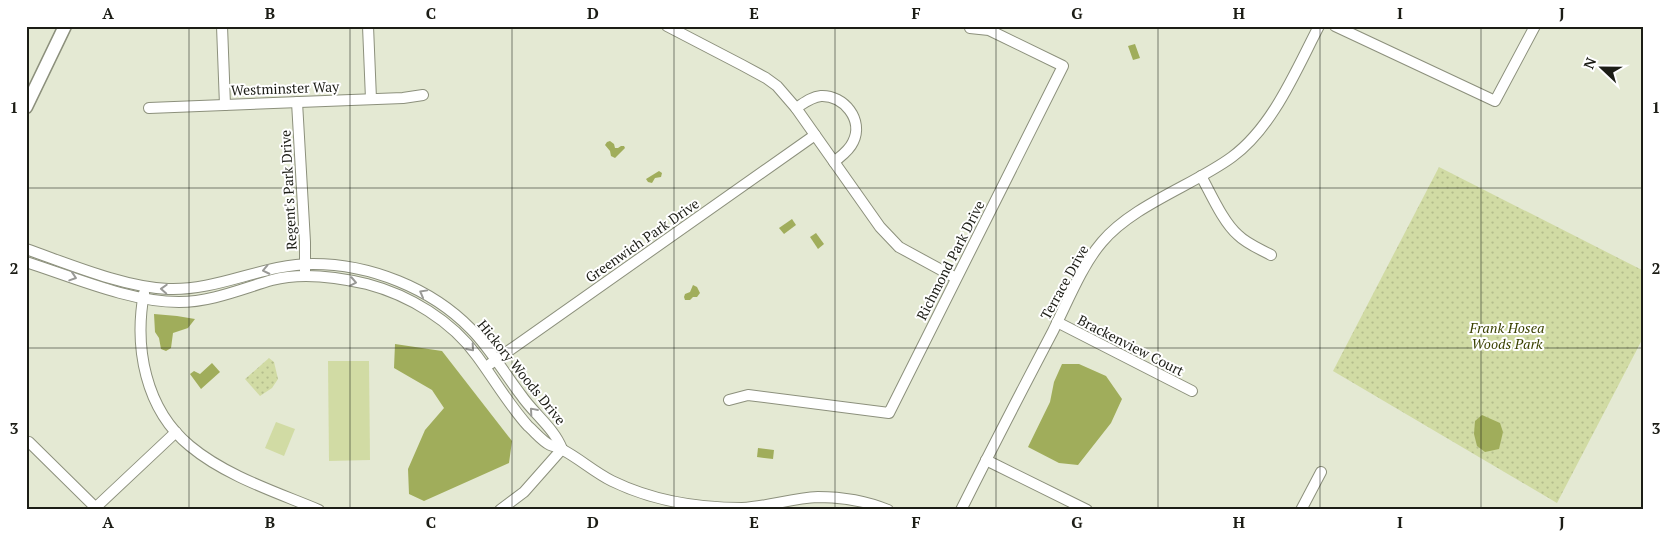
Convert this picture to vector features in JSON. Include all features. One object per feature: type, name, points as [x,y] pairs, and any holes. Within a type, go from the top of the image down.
[{"type":"main road","points":[[26,108],[64,26]]},
{"type":"street","points":[[222,26],[225,105]]},
{"type":"street","points":[[368,26],[371,99]]},
{"type":"street","points":[[667,26],[766,78],[782,91],[880,227],[898,247],[956,278]]},
{"type":"street","name":"Terrace Drive","points":[[962,510],[1057,322],[1092,256],[1103,241],[1129,218],[1232,158],[1261,130],[1283,95],[1320,26]]},
{"type":"street","points":[[1335,26],[1495,101],[1535,26]]},
{"type":"street","name":"Richmond Park Drive","points":[[729,400],[748,394],[889,413],[1063,66],[989,30],[970,28]]},
{"type":"street","name":"Westminster Way","points":[[148,108],[371,99],[423,95]]},
{"type":"street","points":[[796,108],[813,98],[827,97],[841,102],[851,112],[856,125],[854,140],[845,153],[834,162]]},
{"type":"street","name":"Regent's Park Drive","points":[[297,102],[305,277]]},
{"type":"street","name":"Greenwich Park Drive","points":[[485,368],[815,135]]},
{"type":"street","points":[[1201,176],[1236,234],[1246,242],[1271,255]]},
{"type":"street","name":"Hickory Woods Drive","points":[[26,249],[128,283],[169,289],[203,286],[262,271],[305,265],[330,265],[371,272],[397,280],[445,306],[466,324],[484,344],[532,411],[558,438],[562,449]]},
{"type":"street","name":"Hickory Woods Drive","points":[[26,262],[143,298],[160,301],[181,302],[201,300],[274,280],[305,277],[329,278],[362,283],[389,291],[414,303],[448,326],[463,340],[529,427],[550,445],[562,449],[587,467],[636,491],[662,499],[703,506],[743,508],[817,497],[848,499],[888,510]]},
{"type":"street","points":[[146,287],[140,322],[140,343],[144,370],[163,414],[176,432],[189,446],[224,468],[319,510]]},
{"type":"street","name":"Brackenview Court","points":[[1057,322],[1192,391]]},
{"type":"street","points":[[29,442],[94,509],[176,432]]},
{"type":"street","points":[[500,510],[524,492],[562,449]]},
{"type":"street","points":[[986,460],[1087,510]]},
{"type":"street","points":[[1301,510],[1320,472]]},
{"type":"green space","name":"Frank Hosea Woods Park","points":[[1439,167],[1644,271],[1644,336],[1557,503],[1333,371]]},
{"type":"green space","points":[[269,358],[274,362],[278,379],[272,388],[260,396],[245,379]]},
{"type":"green space","points":[[328,361],[369,361],[370,460],[329,461]]},
{"type":"green space","points":[[276,422],[295,429],[284,456],[265,448]]},
{"type":"shaded area","points":[[1135,44],[1140,58],[1133,60],[1128,46]]},
{"type":"shaded area","points":[[610,141],[614,144],[615,148],[624,146],[625,148],[615,158],[611,156],[610,151],[605,145]]},
{"type":"shaded area","points":[[659,171],[662,173],[661,177],[655,178],[652,183],[648,182],[646,179]]},
{"type":"shaded area","points":[[792,219],[796,225],[784,234],[779,228]]},
{"type":"shaded area","points":[[816,233],[824,244],[818,249],[810,237]]},
{"type":"shaded area","points":[[693,285],[697,287],[700,293],[697,297],[685,300],[685,294],[690,292]]},
{"type":"shaded area","points":[[154,314],[195,319],[188,328],[173,333],[171,348],[166,351],[161,349],[159,338],[155,332]]},
{"type":"shaded area","points":[[395,344],[442,351],[512,441],[509,463],[424,501],[409,494],[408,469],[425,430],[444,408],[432,390],[394,368]]},
{"type":"shaded area","points":[[212,363],[220,372],[201,389],[190,374],[194,371],[200,374]]},
{"type":"shaded area","points":[[1062,364],[1079,364],[1106,376],[1122,399],[1111,423],[1078,465],[1059,463],[1028,447],[1050,402],[1054,382]]},
{"type":"shaded area","points":[[1482,415],[1500,423],[1503,432],[1499,449],[1485,452],[1477,446],[1474,434],[1475,421]]},
{"type":"shaded area","points":[[758,448],[774,450],[773,459],[757,457]]}]
